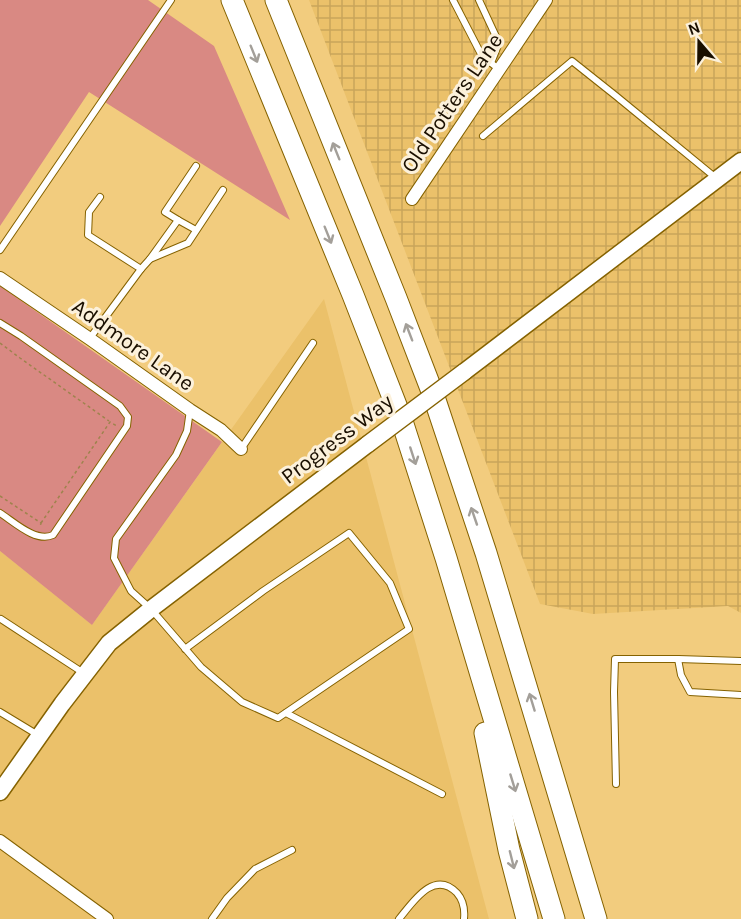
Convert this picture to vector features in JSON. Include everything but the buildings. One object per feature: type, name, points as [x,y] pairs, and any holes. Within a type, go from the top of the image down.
[{"type":"highway","points":[[232,0],[391,392],[458,598],[554,919]]},
{"type":"highway","points":[[276,0],[433,394],[486,553],[596,919]]},
{"type":"highway","points":[[458,598],[509,850],[527,919]]},
{"type":"highway","points":[[563,807],[604,919]]},
{"type":"street","name":"Old Potters Lane","points":[[412,199],[495,67],[546,0]]},
{"type":"street","name":"Progress Way","points":[[0,792],[109,643],[741,160]]},
{"type":"street","name":"Addmore Lane","points":[[0,278],[221,430],[241,448]]},
{"type":"street","points":[[0,842],[107,919]]},
{"type":"lane","points":[[0,250],[171,0]]},
{"type":"lane","points":[[453,0],[482,56],[495,67]]},
{"type":"lane","points":[[479,0],[499,43],[495,67]]},
{"type":"lane","points":[[483,136],[572,61],[716,179]]},
{"type":"lane","points":[[196,166],[165,212],[196,230]]},
{"type":"lane","points":[[150,259],[188,243],[223,190]]},
{"type":"lane","points":[[100,197],[89,212],[88,235],[141,269]]},
{"type":"lane","points":[[90,339],[178,220]]},
{"type":"lane","points":[[0,322],[120,406],[128,417],[124,431],[53,535],[41,538],[0,513]]},
{"type":"lane","points":[[241,448],[313,343]]},
{"type":"lane","points":[[186,649],[263,591],[348,533],[390,583],[409,629],[278,718],[243,702],[201,668],[151,609],[131,591],[114,558],[116,539],[176,454],[187,431],[190,410]]},
{"type":"lane","points":[[1,619],[85,674]]},
{"type":"lane","points":[[616,784],[615,659],[741,661]]},
{"type":"lane","points":[[678,659],[681,675],[690,692],[741,695]]},
{"type":"lane","points":[[0,712],[39,736]]},
{"type":"lane","points":[[286,713],[442,794]]},
{"type":"lane","points":[[212,919],[227,898],[255,869],[292,850]]},
{"type":"lane","points":[[399,919],[415,899],[436,884],[446,885],[460,896],[464,903],[464,919]]},
{"type":"path","points":[[0,343],[124,431]]},
{"type":"path","points":[[41,538],[41,523],[110,422]]},
{"type":"path","points":[[0,496],[41,523]]},
{"type":"shaded area","points":[[0,0],[148,0],[214,46],[290,220],[89,92],[0,226]]},
{"type":"shaded area","points":[[309,0],[741,0],[741,613],[728,606],[593,614],[540,604]]},
{"type":"shaded area","points":[[0,286],[222,442],[92,625],[0,551]]},
{"type":"shaded area","points":[[324,299],[489,919],[0,919],[0,551],[92,625]]}]
